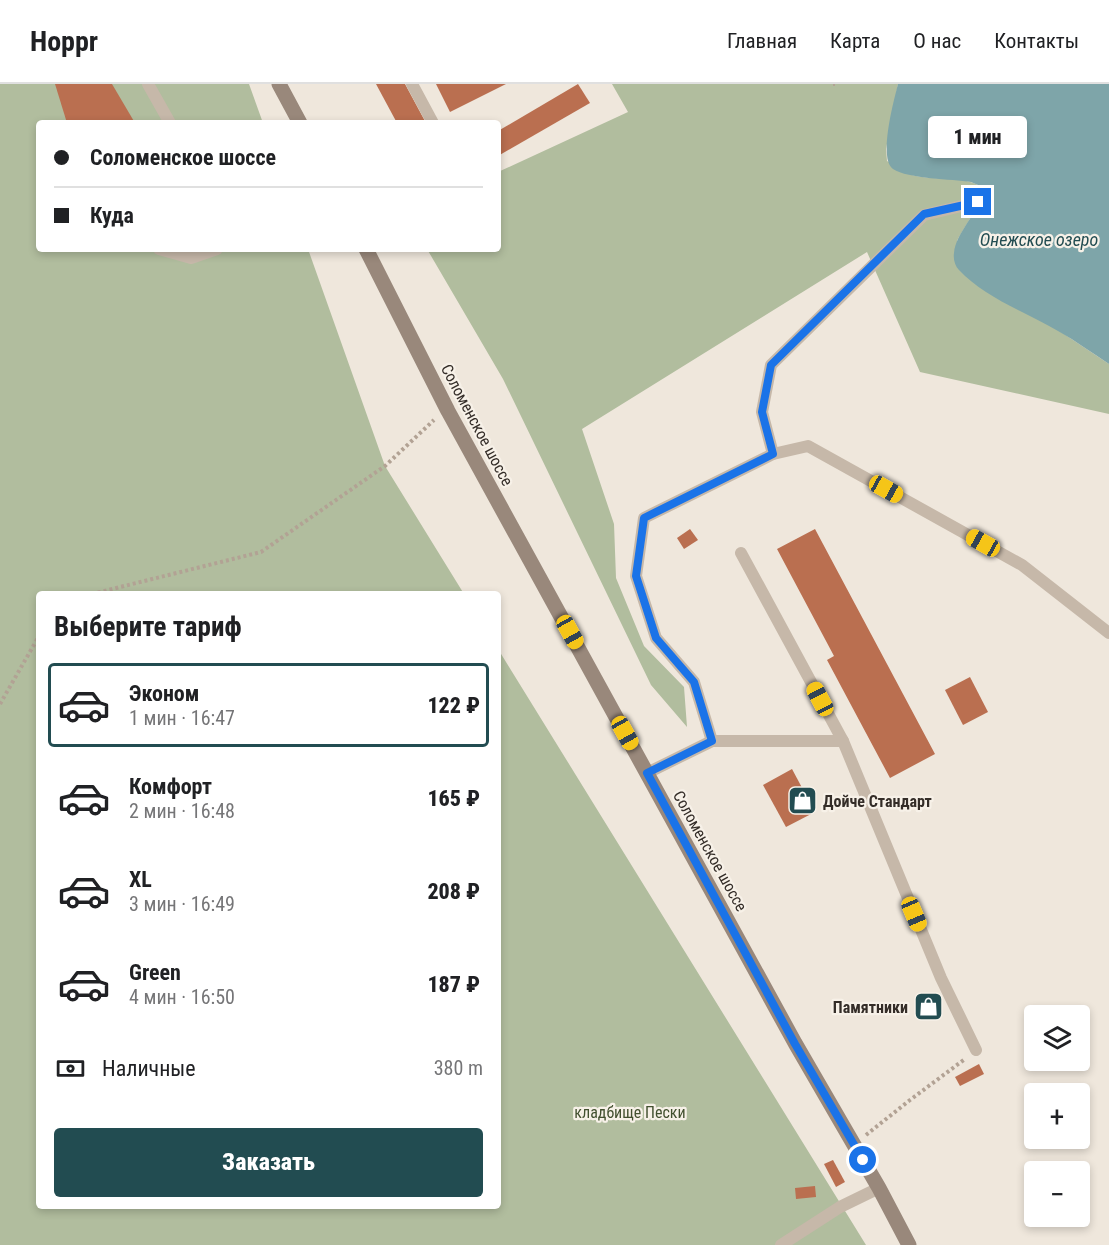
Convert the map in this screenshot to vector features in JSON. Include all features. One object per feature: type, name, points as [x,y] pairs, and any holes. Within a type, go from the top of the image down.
[{"type":"main road","points":[[279,84],[298,120]]},
{"type":"main road","name":"Соломенское шоссе","points":[[368,252],[448,411],[795,1044],[879,1188],[909,1245]]},
{"type":"lane","points":[[148,84],[168,120]]},
{"type":"lane","points":[[412,84],[431,120]]},
{"type":"lane","points":[[773,454],[762,412],[771,365],[924,214],[978,202]]},
{"type":"lane","points":[[170,252],[191,258],[208,252]]},
{"type":"lane","points":[[712,741],[694,682],[656,638],[636,576],[644,518],[773,454],[808,446],[1022,565],[1109,633]]},
{"type":"lane","points":[[741,553],[843,741],[940,978],[976,1050]]},
{"type":"lane","points":[[647,773],[712,741],[843,741]]},
{"type":"lane","points":[[781,1245],[840,1207],[879,1188]]},
{"type":"path","points":[[104,591],[261,552],[385,466],[440,415],[448,411]]},
{"type":"path","points":[[0,704],[36,641]]},
{"type":"path","points":[[854,1145],[976,1050]]},
{"type":"green space","name":"кладбище Пески","points":[[0,84],[249,84],[262,120],[36,120],[36,252],[309,252],[385,466],[462,591],[36,591],[36,1209],[501,1209],[501,654],[866,1245],[0,1245]]},
{"type":"green space","points":[[612,84],[898,84],[886,149],[887,161],[912,175],[962,180],[978,185],[978,199],[973,214],[957,241],[1061,332],[1109,364],[1109,414],[920,372],[867,252],[582,429],[614,524],[616,578],[644,646],[684,687],[687,727],[651,685],[503,379],[429,252],[501,252],[501,171],[628,112]]},
{"type":"water","name":"Онежское озеро","points":[[898,84],[1109,84],[1109,364],[1065,335],[993,296],[969,280],[958,268],[954,258],[956,244],[978,202],[978,185],[971,182],[909,175],[893,169],[887,154],[887,142]]},
{"type":"building","points":[[55,84],[112,84],[133,120],[66,120]]},
{"type":"building","points":[[376,84],[405,84],[424,120],[395,120]]},
{"type":"building","points":[[436,84],[506,84],[450,112]]},
{"type":"building","points":[[578,84],[590,103],[501,154],[501,129]]},
{"type":"building","points":[[690,529],[698,540],[684,549],[677,538]]},
{"type":"building","points":[[815,529],[935,754],[890,778],[827,660],[834,656],[777,549]]},
{"type":"building","points":[[970,677],[988,712],[963,725],[945,690]]},
{"type":"building","points":[[792,769],[815,812],[786,827],[763,785]]},
{"type":"building","name":"Памятники","points":[[932,995],[940,1011],[927,1018],[918,1003]]},
{"type":"building","points":[[979,1064],[984,1074],[960,1086],[955,1077]]},
{"type":"building","points":[[833,1160],[845,1182],[836,1187],[824,1164]]},
{"type":"building","points":[[815,1186],[816,1197],[796,1199],[795,1188]]},
{"type":"place","name":"Дойче Стандарт","points":[[802,801]]},
{"type":"place","name":"Памятники","points":[[929,1007]]},
{"type":"route","points":[[863,1160],[795,1044],[647,773],[712,741],[694,682],[656,638],[636,576],[644,518],[773,454],[762,412],[771,365],[924,214],[978,202]]}]
